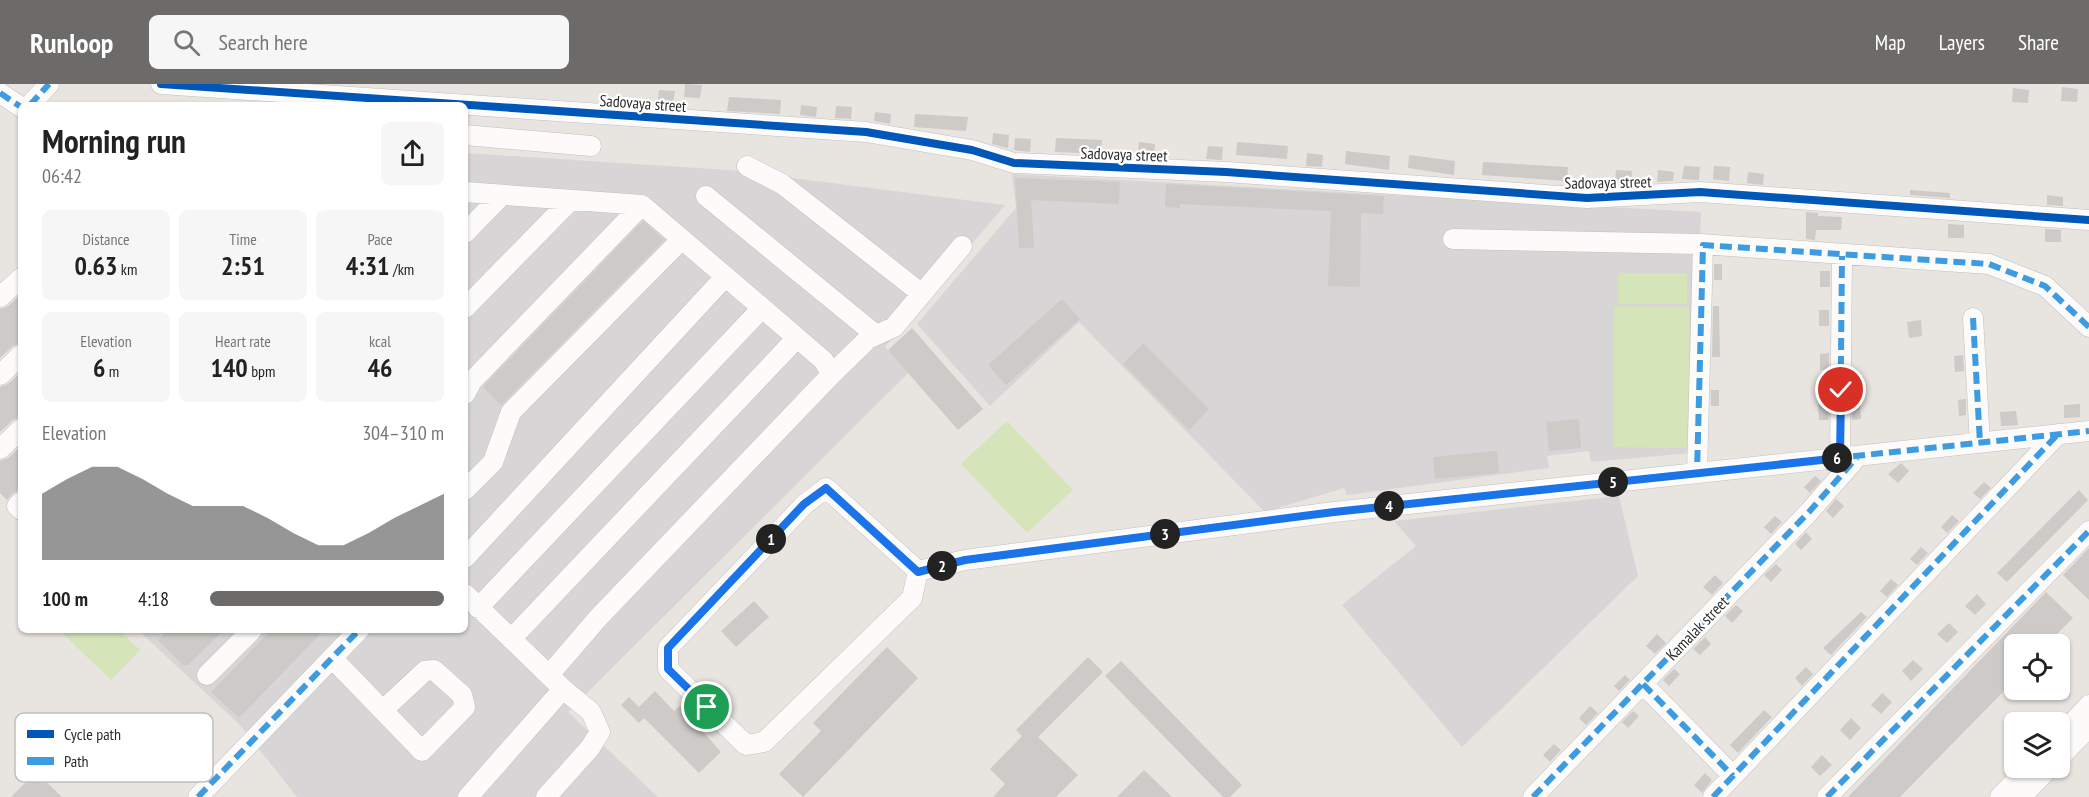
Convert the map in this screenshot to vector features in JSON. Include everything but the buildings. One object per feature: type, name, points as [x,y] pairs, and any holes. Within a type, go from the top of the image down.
[{"type":"street","points":[[33,102],[49,84]]},
{"type":"street","name":"Sadovaya street","points":[[161,84],[354,102]]},
{"type":"street","points":[[0,93],[18,105]]},
{"type":"street","name":"Sadovaya street","points":[[468,109],[866,132],[972,150],[1014,163],[1226,172],[1587,198],[1701,192],[2089,220]]},
{"type":"street","points":[[468,135],[591,146]]},
{"type":"street","points":[[747,166],[782,184],[922,294]]},
{"type":"street","points":[[468,192],[642,205],[760,309],[823,360],[832,374]]},
{"type":"street","points":[[468,230],[502,195]]},
{"type":"street","points":[[706,196],[876,335]]},
{"type":"street","points":[[468,305],[571,200]]},
{"type":"street","points":[[468,388],[471,381],[642,205]]},
{"type":"street","points":[[1453,239],[1703,245],[1989,264],[2045,286],[2089,327]]},
{"type":"street","points":[[468,487],[493,462],[512,412],[681,240]]},
{"type":"street","points":[[1697,473],[1703,245]]},
{"type":"street","points":[[468,797],[556,682],[598,618],[867,339],[894,327],[962,246]]},
{"type":"street","points":[[1842,256],[1849,457]]},
{"type":"street","points":[[468,555],[725,277]]},
{"type":"street","points":[[0,297],[18,281]]},
{"type":"street","points":[[546,797],[590,747],[600,732],[591,712],[556,682],[472,601],[760,309]]},
{"type":"street","points":[[1973,318],[1980,443]]},
{"type":"street","points":[[511,639],[796,339]]},
{"type":"street","points":[[0,375],[18,358]]},
{"type":"street","points":[[918,572],[965,560],[1334,512],[2089,431]]},
{"type":"street","points":[[0,449],[18,432]]},
{"type":"street","points":[[1713,797],[2058,434]]},
{"type":"street","name":"Kamalak street","points":[[1533,797],[1809,512],[1849,457]]},
{"type":"street","points":[[826,488],[918,572],[912,598],[764,742],[746,745],[668,669],[668,648],[804,504],[826,488]]},
{"type":"street","points":[[1827,797],[2089,531]]},
{"type":"street","points":[[207,675],[249,633]]},
{"type":"street","points":[[213,781],[355,633]]},
{"type":"street","points":[[332,658],[383,710]]},
{"type":"street","points":[[1643,684],[1733,776]]},
{"type":"street","points":[[2070,725],[2089,705]]},
{"type":"street","points":[[2070,747],[2089,727]]},
{"type":"street","points":[[2001,797],[2019,778]]},
{"type":"street","points":[[2021,797],[2039,778]]},
{"type":"street","points":[[198,797],[212,782]]},
{"type":"shaded area","points":[[468,153],[729,170],[1005,205],[885,347],[909,372],[568,712],[658,797],[297,797],[240,725],[141,633],[468,633]]},
{"type":"shaded area","points":[[1012,174],[1701,212],[1691,453],[1591,462],[1589,451],[1547,456],[1549,468],[1347,495],[1344,488],[1265,512],[1079,322],[990,406],[917,324],[1016,208]]},
{"type":"shaded area","points":[[1619,496],[1638,576],[1462,747],[1342,605],[1416,546],[1394,521]]},
{"type":"green space","points":[[1618,273],[1687,273],[1687,304],[1618,304]]},
{"type":"green space","points":[[1614,306],[1689,307],[1689,448],[1614,447]]},
{"type":"green space","points":[[1007,421],[1073,490],[1027,533],[961,464]]},
{"type":"green space","points":[[62,633],[122,633],[140,650],[111,680]]},
{"type":"marked path","points":[[33,102],[49,84]]},
{"type":"marked path","points":[[0,93],[18,105]]},
{"type":"marked path","points":[[2089,327],[2045,286],[1989,264],[1703,245],[1697,473],[2089,431]]},
{"type":"marked path","points":[[1840,458],[1842,256]]},
{"type":"marked path","points":[[1973,318],[1980,443]]},
{"type":"marked path","points":[[1713,797],[2058,434]]},
{"type":"marked path","points":[[1533,797],[1809,512],[1858,456]]},
{"type":"marked path","points":[[1827,797],[2089,531]]},
{"type":"marked path","points":[[213,781],[356,633]]},
{"type":"marked path","points":[[1643,684],[1733,776]]},
{"type":"marked path","points":[[198,797],[212,782]]},
{"type":"cycle path","points":[[161,84],[425,102]]},
{"type":"cycle path","points":[[468,105],[866,132],[972,150],[1014,163],[1226,172],[1587,198],[1700,192],[2089,220]]},
{"type":"route","points":[[707,707],[668,669],[668,648],[804,504],[826,488],[918,572],[965,560],[1334,512],[1840,458],[1841,390]]}]
